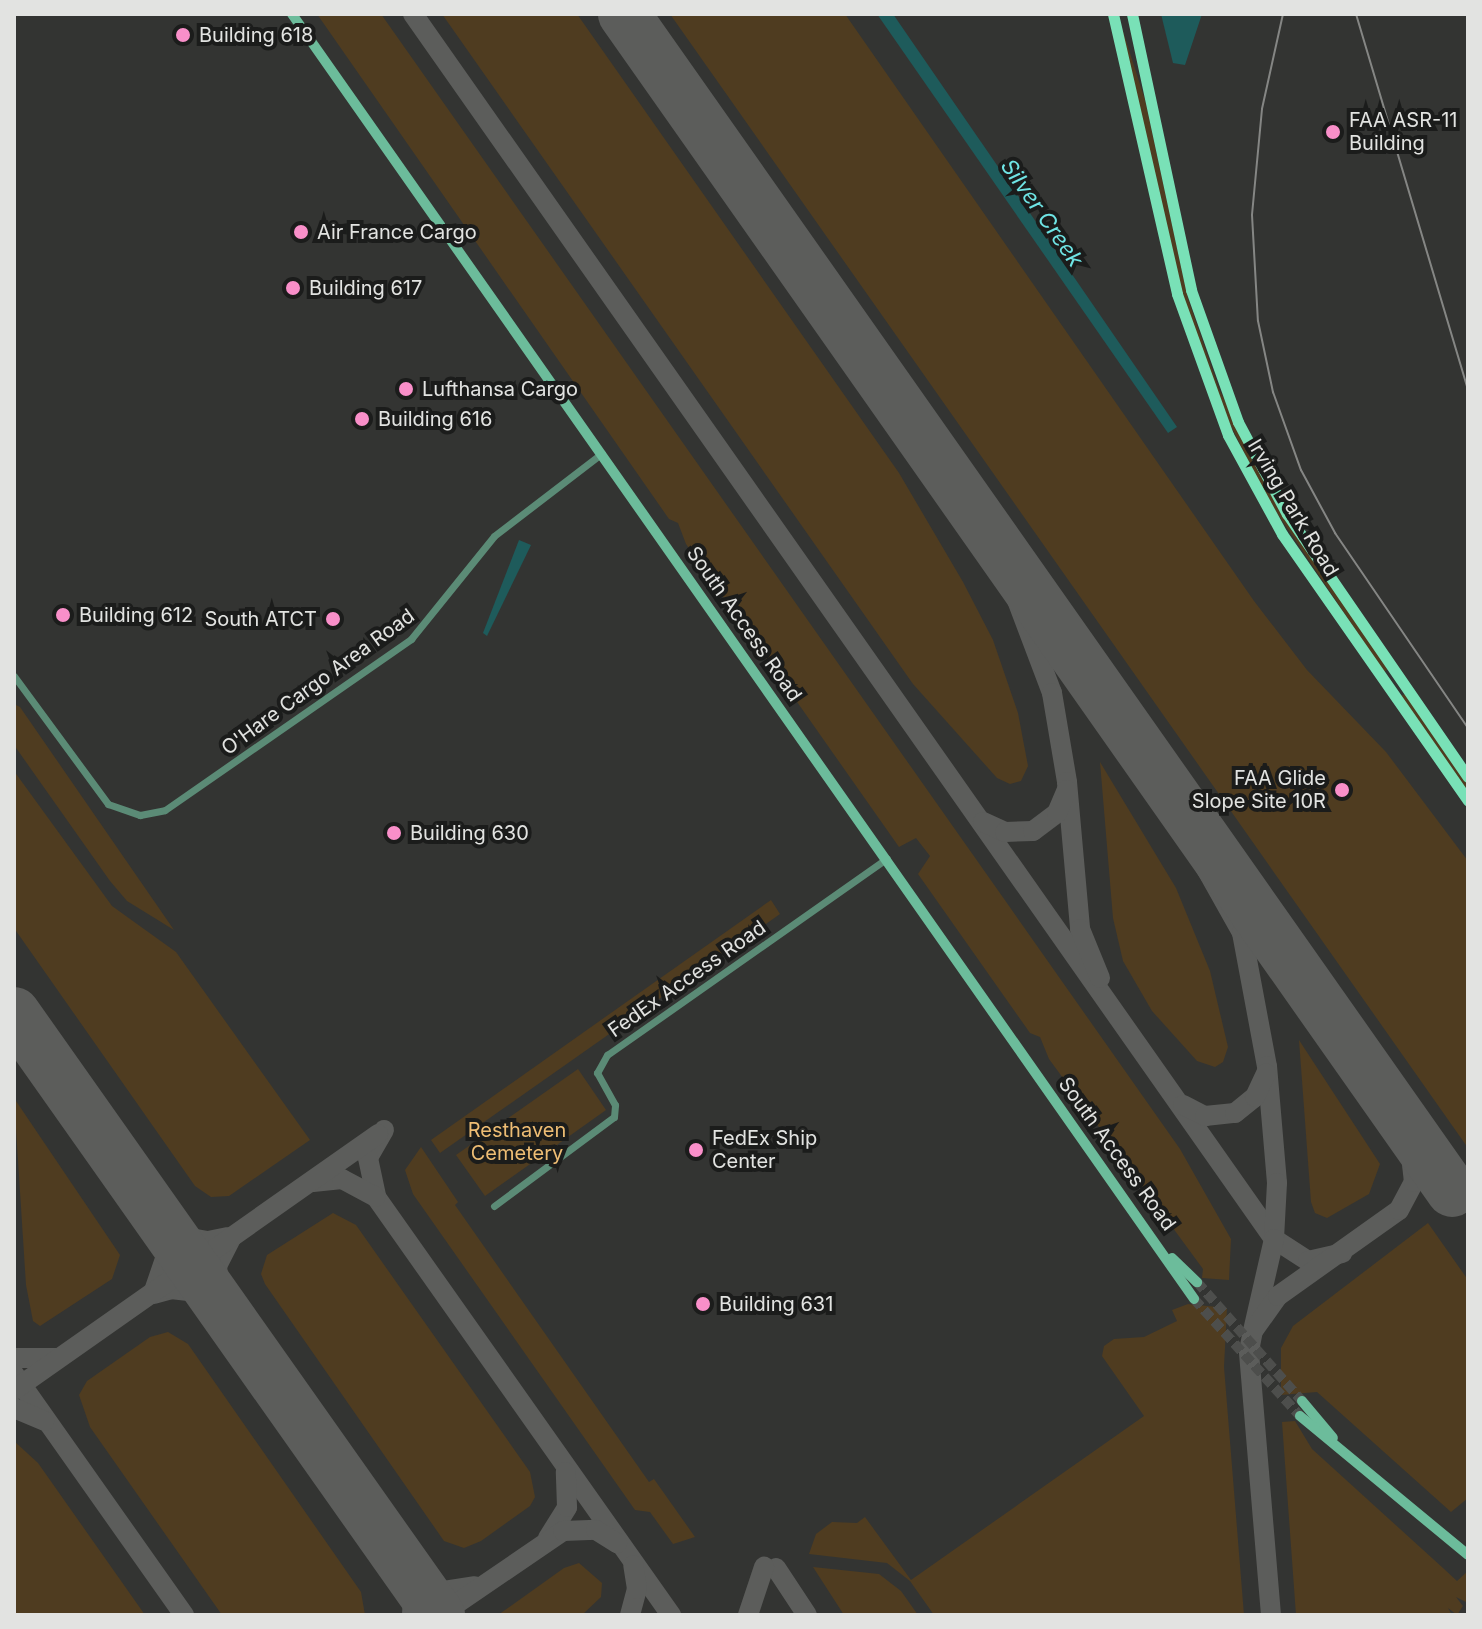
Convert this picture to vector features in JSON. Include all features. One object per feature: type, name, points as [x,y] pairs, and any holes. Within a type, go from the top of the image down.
[{"type":"main road","name":"Irving Park Road","points":[[1113,14],[1177,294],[1228,435],[1282,534],[1468,801]]},
{"type":"main road","name":"Irving Park Road","points":[[1132,14],[1191,290],[1238,422],[1287,514],[1468,777]]},
{"type":"street","name":"South Access Road","points":[[292,14],[1167,1254],[1194,1299]]},
{"type":"street","name":"O'Hare Cargo Area Road","points":[[14,676],[94,790],[108,804],[140,815],[177,803],[411,639],[440,609],[494,536],[602,453]]},
{"type":"street","name":"FedEx Access Road","points":[[494,1206],[614,1117],[615,1105],[597,1073],[607,1055],[887,858]]},
{"type":"street","name":"South Access Road","points":[[1167,1254],[1197,1282]]},
{"type":"street","points":[[1302,1401],[1336,1443]]},
{"type":"street","points":[[1300,1416],[1468,1555]]},
{"type":"green space","points":[[317,14],[381,14],[1180,1149],[1231,1239],[1229,1280],[1202,1278],[1203,1269],[1049,1059],[1040,1037],[1030,1033],[918,874],[930,856],[916,838],[899,847],[686,544],[678,523],[669,519]]},
{"type":"green space","points":[[442,14],[577,14],[899,473],[963,582],[993,640],[1018,713],[1028,766],[1021,781],[1010,784],[997,778],[913,684]]},
{"type":"green space","points":[[670,14],[845,14],[1254,601],[1307,670],[1386,752],[1468,861],[1468,1148]]},
{"type":"green space","points":[[1121,25],[1145,100],[1188,299],[1219,389],[1286,521],[1388,669],[1384,672],[1267,498],[1221,406],[1187,314]]},
{"type":"green space","points":[[1405,694],[1468,785],[1468,792],[1401,696]]},
{"type":"green space","points":[[14,704],[20,707],[174,930],[127,901],[110,881],[14,745]]},
{"type":"green space","points":[[1100,762],[1176,888],[1210,971],[1228,1047],[1223,1062],[1215,1067],[1197,1061],[1152,1011],[1123,961],[1113,918]]},
{"type":"green space","points":[[14,771],[112,906],[176,952],[310,1140],[229,1196],[211,1197],[195,1186],[14,928]]},
{"type":"green space","points":[[771,900],[780,914],[440,1153],[431,1140]]},
{"type":"green space","points":[[1299,1040],[1380,1164],[1369,1194],[1327,1218],[1315,1213],[1311,1202]]},
{"type":"green space","name":"Resthaven Cemetery","points":[[578,1069],[606,1110],[485,1196],[456,1155]]},
{"type":"green space","points":[[14,1098],[120,1255],[112,1279],[40,1326],[33,1321],[26,1285]]},
{"type":"green space","points":[[421,1147],[458,1202],[455,1205],[649,1482],[654,1479],[695,1537],[673,1544],[650,1512],[635,1510],[413,1194],[405,1170]]},
{"type":"green space","points":[[333,1213],[356,1225],[530,1472],[535,1497],[530,1506],[481,1541],[464,1548],[444,1541],[265,1284],[261,1274],[267,1255]]},
{"type":"green space","points":[[1428,1223],[1468,1280],[1468,1498],[1451,1512],[1317,1392],[1281,1395],[1281,1348],[1293,1326]]},
{"type":"green space","points":[[1188,1304],[1227,1308],[1224,1367],[1244,1615],[934,1615],[910,1581],[887,1563],[809,1554],[816,1534],[832,1522],[857,1523],[865,1517],[911,1580],[1144,1416],[1102,1356],[1104,1346],[1114,1339],[1144,1337],[1177,1321],[1172,1310]]},
{"type":"green space","points":[[168,1332],[188,1344],[361,1592],[365,1615],[222,1615],[90,1427],[79,1395],[87,1381],[150,1337]]},
{"type":"green space","points":[[1295,1421],[1312,1449],[1457,1581],[1468,1571],[1468,1603],[1456,1597],[1463,1606],[1457,1615],[1448,1608],[1452,1615],[1296,1615],[1282,1422]]},
{"type":"green space","points":[[14,1441],[38,1463],[145,1615],[14,1615]]},
{"type":"green space","points":[[579,1563],[602,1583],[601,1597],[582,1615],[498,1615],[564,1568]]},
{"type":"green space","points":[[813,1567],[879,1574],[901,1591],[918,1615],[844,1615]]},
{"type":"water","points":[[877,14],[893,14],[1177,427],[1168,433]]},
{"type":"water","points":[[1161,14],[1202,14],[1185,65],[1173,63]]},
{"type":"water","points":[[519,540],[531,545],[487,636],[483,633]]},
{"type":"taxiway","points":[[413,14],[1274,1239],[1308,1261],[1342,1253]]},
{"type":"taxiway","points":[[924,438],[1012,587],[1052,693],[1067,782],[1080,929],[1100,978]]},
{"type":"taxiway","points":[[1131,735],[1242,933],[1267,1066],[1277,1183],[1274,1239],[1253,1331]]},
{"type":"taxiway","points":[[983,822],[1005,832],[1033,831],[1057,813],[1067,790]]},
{"type":"taxiway","points":[[1183,1105],[1205,1116],[1235,1113],[1255,1097],[1266,1073]]},
{"type":"taxiway","points":[[1271,1615],[1249,1351],[1253,1331],[1278,1296],[1399,1210],[1414,1182],[1408,1129]]},
{"type":"taxiway","points":[[384,1130],[368,1158],[376,1197],[671,1615]]},
{"type":"taxiway","points":[[14,1390],[378,1134]]},
{"type":"taxiway","points":[[313,1182],[342,1179],[376,1197]]},
{"type":"taxiway","points":[[164,1223],[185,1237],[208,1241],[228,1237]]},
{"type":"taxiway","points":[[155,1288],[168,1250],[164,1223]]},
{"type":"taxiway","points":[[222,1307],[217,1266],[231,1239]]},
{"type":"taxiway","points":[[154,1294],[171,1289],[195,1292],[222,1307]]},
{"type":"taxiway","points":[[14,1358],[56,1358]]},
{"type":"taxiway","points":[[14,1374],[184,1615]]},
{"type":"taxiway","points":[[14,1408],[44,1421]]},
{"type":"taxiway","points":[[548,1538],[567,1507],[566,1472]]},
{"type":"taxiway","points":[[440,1615],[563,1531],[596,1530],[617,1543]]},
{"type":"taxiway","points":[[630,1615],[637,1589],[633,1565]]},
{"type":"taxiway","points":[[748,1615],[764,1567]]},
{"type":"taxiway","points":[[776,1568],[807,1615]]},
{"type":"taxiway","points":[[412,1615],[414,1580],[444,1591],[475,1586]]},
{"type":"runway","points":[[624,14],[1452,1191]]},
{"type":"runway","points":[[14,1013],[439,1615]]},
{"type":"tunnel","points":[[1197,1282],[1302,1401]]},
{"type":"tunnel","points":[[1194,1299],[1300,1416]]},
{"type":"railway","points":[[1283,14],[1262,109],[1252,215],[1258,321],[1273,392],[1301,470],[1335,533],[1468,728]]},
{"type":"railway","points":[[1356,14],[1468,389]]},
{"type":"place","name":"Building 618","points":[[183,35]]},
{"type":"place","name":"FAA ASR-11 Building","points":[[1333,132]]},
{"type":"place","name":"Air France Cargo","points":[[301,232]]},
{"type":"place","name":"Building 617","points":[[293,288]]},
{"type":"place","name":"Lufthansa Cargo","points":[[406,389]]},
{"type":"place","name":"Building 616","points":[[362,419]]},
{"type":"place","name":"Building 612","points":[[63,615]]},
{"type":"place","name":"South ATCT","points":[[333,619]]},
{"type":"place","name":"FAA Glide Slope Site 10R","points":[[1342,790]]},
{"type":"place","name":"Building 630","points":[[394,833]]},
{"type":"place","name":"FedEx Ship Center","points":[[696,1150]]},
{"type":"place","name":"Building 631","points":[[703,1304]]},
{"type":"water label","name":"Silver Creek","points":[[1042,213]]}]
